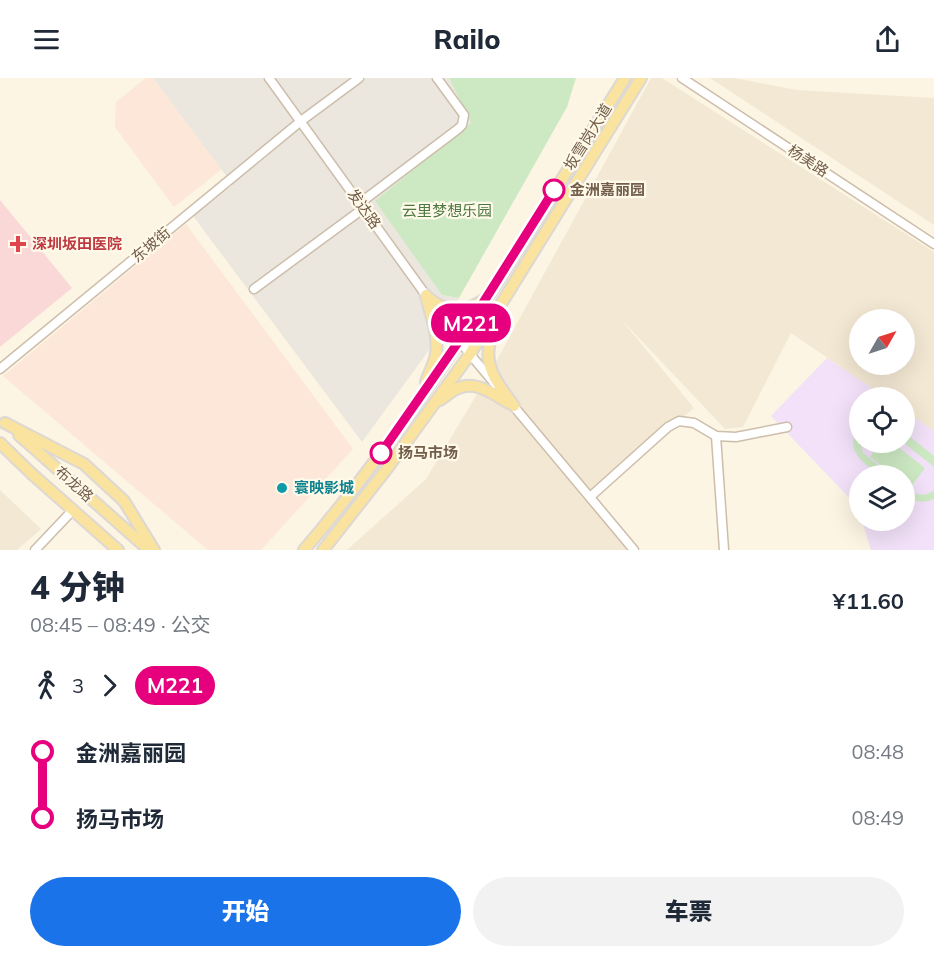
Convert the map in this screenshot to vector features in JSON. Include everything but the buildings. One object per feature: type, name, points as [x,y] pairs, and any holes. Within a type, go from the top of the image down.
[{"type":"main road","name":"坂雪岗大道","points":[[304,550],[381,453],[459,341],[625,78]]},
{"type":"main road","name":"坂雪岗大道","points":[[323,550],[386,470],[470,354],[641,78]]},
{"type":"main road","points":[[426,295],[441,307],[460,310],[477,304],[491,291]]},
{"type":"main road","points":[[420,397],[434,360],[436,348],[436,336],[426,295]]},
{"type":"main road","points":[[503,302],[489,346],[488,358],[495,380],[514,406]]},
{"type":"main road","points":[[432,406],[456,389],[473,386],[483,388],[514,406]]},
{"type":"main road","points":[[2,420],[84,464],[124,501],[154,550]]},
{"type":"main road","name":"布龙路","points":[[2,420],[149,550]]},
{"type":"main road","name":"布龙路","points":[[0,443],[118,550]]},
{"type":"main road","points":[[0,450],[32,474]]},
{"type":"street","name":"发达路","points":[[269,78],[459,341],[590,497],[629,548]]},
{"type":"street","name":"东坡街","points":[[0,369],[301,121],[359,78]]},
{"type":"street","points":[[254,289],[462,125],[464,115],[437,78]]},
{"type":"street","name":"杨美路","points":[[682,78],[934,244]]},
{"type":"street","points":[[590,497],[668,427],[679,421],[694,423],[716,436],[736,437],[787,427]]},
{"type":"street","points":[[716,436],[724,550]]},
{"type":"street","points":[[35,550],[73,510]]},
{"type":"shaded area","points":[[146,78],[153,78],[222,169],[174,207],[115,127],[116,102]]},
{"type":"shaded area","points":[[153,78],[449,78],[471,123],[376,201],[442,295],[459,298],[435,342],[362,442],[193,216],[233,185]]},
{"type":"shaded area","points":[[651,78],[662,78],[934,252],[934,431],[915,418],[915,387],[870,387],[853,375],[915,375],[915,309],[849,309],[849,372],[791,333],[743,427],[725,429],[621,319],[694,408],[590,497],[631,550],[347,550],[426,479],[491,371]]},
{"type":"shaded area","points":[[710,78],[734,78],[797,90],[934,98],[934,225]]},
{"type":"shaded area","name":"深圳坂田医院","points":[[0,200],[72,288],[0,347]]},
{"type":"shaded area","points":[[186,224],[353,449],[261,550],[208,550],[3,376]]},
{"type":"shaded area","points":[[827,358],[849,375],[870,387],[849,387],[849,453],[915,453],[915,418],[934,431],[934,550],[871,550],[865,531],[915,531],[915,465],[849,465],[849,498],[771,416]]},
{"type":"shaded area","points":[[0,490],[41,529],[17,550],[0,550]]},
{"type":"green space","name":"云里梦想乐园","points":[[449,78],[576,78],[567,107],[459,298],[442,295],[375,201],[471,123]]},
{"type":"green space","points":[[915,441],[934,456],[934,467],[915,452]]},
{"type":"green space","points":[[863,453],[878,465],[866,465],[857,454]]},
{"type":"green space","points":[[873,453],[906,453],[925,468],[915,481],[915,465],[881,465],[870,457]]},
{"type":"green space","points":[[934,490],[934,499],[919,502],[915,500],[915,492],[922,495]]},
{"type":"bus line","name":"M221","points":[[381,453],[459,341],[554,190]]},
{"type":"place","name":"金洲嘉丽园","points":[[554,190]]},
{"type":"place","name":"深圳坂田医院","points":[[18,244]]},
{"type":"place","name":"扬马市场","points":[[381,453]]},
{"type":"place","name":"寰映影城","points":[[282,488]]}]
